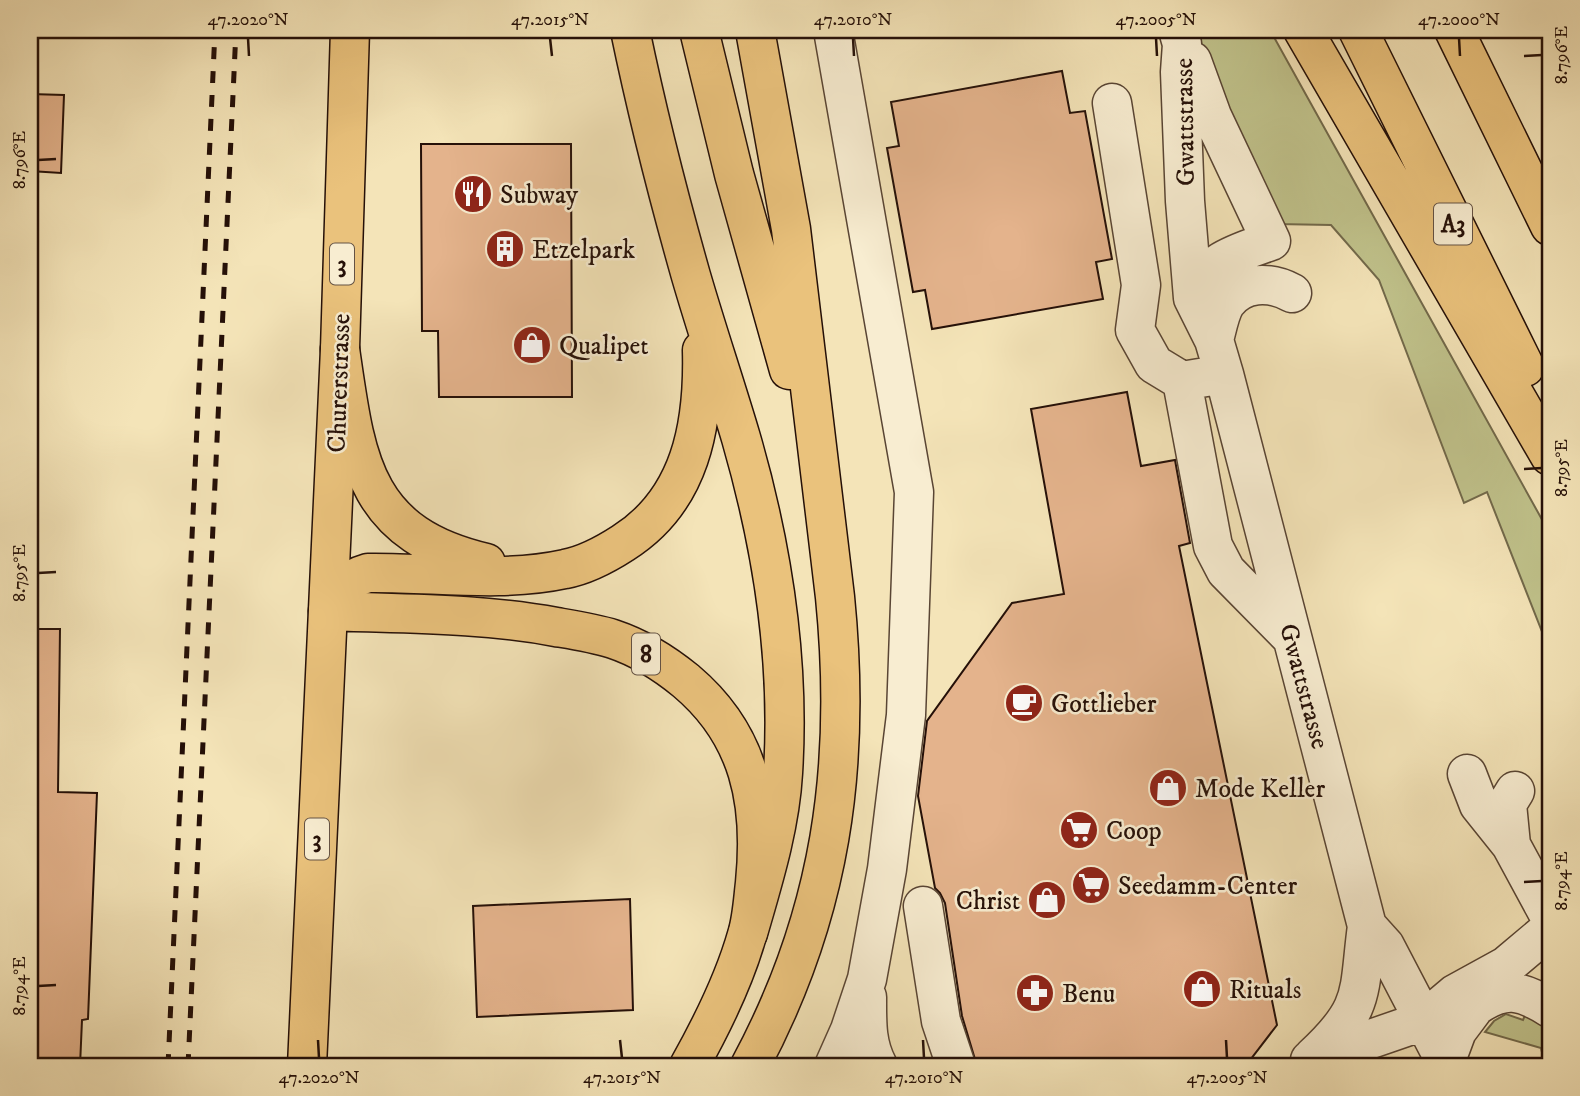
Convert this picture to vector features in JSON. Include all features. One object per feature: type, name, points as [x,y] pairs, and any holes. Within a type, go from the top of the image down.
[{"type":"main road","name":"Churerstrasse","points":[[328,611],[350,30]]},
{"type":"main road","points":[[630,30],[691,276],[742,441],[769,566],[781,649],[784,736],[780,807],[748,933]]},
{"type":"main road","points":[[699,30],[734,174],[823,487]]},
{"type":"main road","points":[[750,1066],[778,1010],[799,957],[822,879],[835,803],[842,721],[842,680],[823,487],[791,229],[755,30]]},
{"type":"main road","points":[[1303,30],[1550,456]]},
{"type":"main road","name":"A3","points":[[1359,30],[1550,416]]},
{"type":"main road","points":[[1454,30],[1550,226]]},
{"type":"main road","points":[[328,611],[335,595],[344,585],[354,577],[368,573],[473,575],[567,569],[597,558],[635,536],[670,499],[691,455],[702,400],[702,350],[691,276]]},
{"type":"main road","points":[[340,349],[349,411],[359,453],[371,485],[383,506],[420,539],[443,551],[515,570],[543,572]]},
{"type":"main road","name":"8","points":[[328,611],[492,618],[581,631],[611,638],[635,648],[700,693],[733,735],[743,757],[751,783],[757,839],[748,933],[724,996],[689,1066]]},
{"type":"main road","name":"3","points":[[307,1066],[328,611]]},
{"type":"street","points":[[764,30],[765,84]]},
{"type":"street","points":[[834,35],[914,492],[906,715],[887,870],[867,979],[850,1030],[834,1066]]},
{"type":"street","points":[[1180,37],[1195,67],[1212,116],[1271,241],[1235,254],[1212,268],[1203,275],[1194,298]]},
{"type":"street","name":"Gwattstrasse","points":[[1180,37],[1185,201],[1194,298],[1219,357],[1367,926],[1385,946],[1423,1021],[1437,1065]]},
{"type":"street","points":[[1112,103],[1141,285],[1135,330],[1154,364],[1182,381],[1213,546],[1226,571],[1292,639]]},
{"type":"street","points":[[1182,381],[1219,357],[1225,303],[1241,288],[1279,286],[1292,293]]},
{"type":"street","points":[[1466,774],[1479,805],[1511,845],[1550,917]]},
{"type":"street","points":[[1511,845],[1507,804],[1515,791]]},
{"type":"street","points":[[923,906],[941,1021],[956,1066]]},
{"type":"street","points":[[1306,1063],[1337,1035],[1355,1007],[1361,991],[1367,926]]},
{"type":"street","points":[[1306,1063],[1423,1021],[1455,995],[1506,966],[1550,929]]},
{"type":"street","points":[[1437,1065],[1457,1031],[1506,966]]},
{"type":"street","points":[[867,979],[867,1036],[878,1066]]},
{"type":"street","points":[[1476,1006],[1489,997],[1520,992],[1550,1008]]},
{"type":"street","points":[[926,1066],[941,1021]]},
{"type":"green space","points":[[1198,30],[1270,30],[1550,534],[1550,652],[1487,492],[1464,503],[1379,280],[1331,225],[1277,224],[1202,46]]},
{"type":"green space","points":[[1528,1008],[1550,1026],[1550,1066],[1545,1066],[1541,1048],[1485,1032],[1494,1021],[1506,1014],[1523,1020]]},
{"type":"building","points":[[1062,71],[1070,113],[1085,111],[1112,259],[1096,262],[1103,299],[932,329],[925,290],[913,292],[887,148],[899,146],[891,102]]},
{"type":"building","points":[[30,94],[64,95],[61,173],[30,171]]},
{"type":"building","name":"Etzelpark","points":[[421,144],[571,144],[572,397],[439,397],[438,331],[422,331]]},
{"type":"building","name":"Seedamm-Center","points":[[1127,392],[1141,466],[1175,460],[1190,543],[1179,546],[1277,1025],[1247,1064],[1236,1066],[977,1066],[962,1016],[945,903],[935,888],[918,796],[927,721],[1012,603],[1064,594],[1031,409]]},
{"type":"building","points":[[30,629],[60,629],[58,792],[97,793],[88,1019],[82,1020],[80,1066],[30,1066]]},
{"type":"building","points":[[630,899],[633,1010],[477,1017],[473,906]]},
{"type":"railway","points":[[168,1066],[215,30]]},
{"type":"railway","points":[[188,1066],[236,30]]},
{"type":"place","name":"Subway","points":[[473,194]]},
{"type":"place","name":"Etzelpark","points":[[505,249]]},
{"type":"place","name":"Qualipet","points":[[532,345]]},
{"type":"place","name":"Gottlieber","points":[[1024,703]]},
{"type":"place","name":"Mode Keller","points":[[1168,788]]},
{"type":"place","name":"Coop","points":[[1079,830]]},
{"type":"place","name":"Seedamm-Center","points":[[1091,885]]},
{"type":"place","name":"Christ","points":[[1047,900]]},
{"type":"place","name":"Rituals","points":[[1202,989]]},
{"type":"place","name":"Benu","points":[[1035,993]]}]
